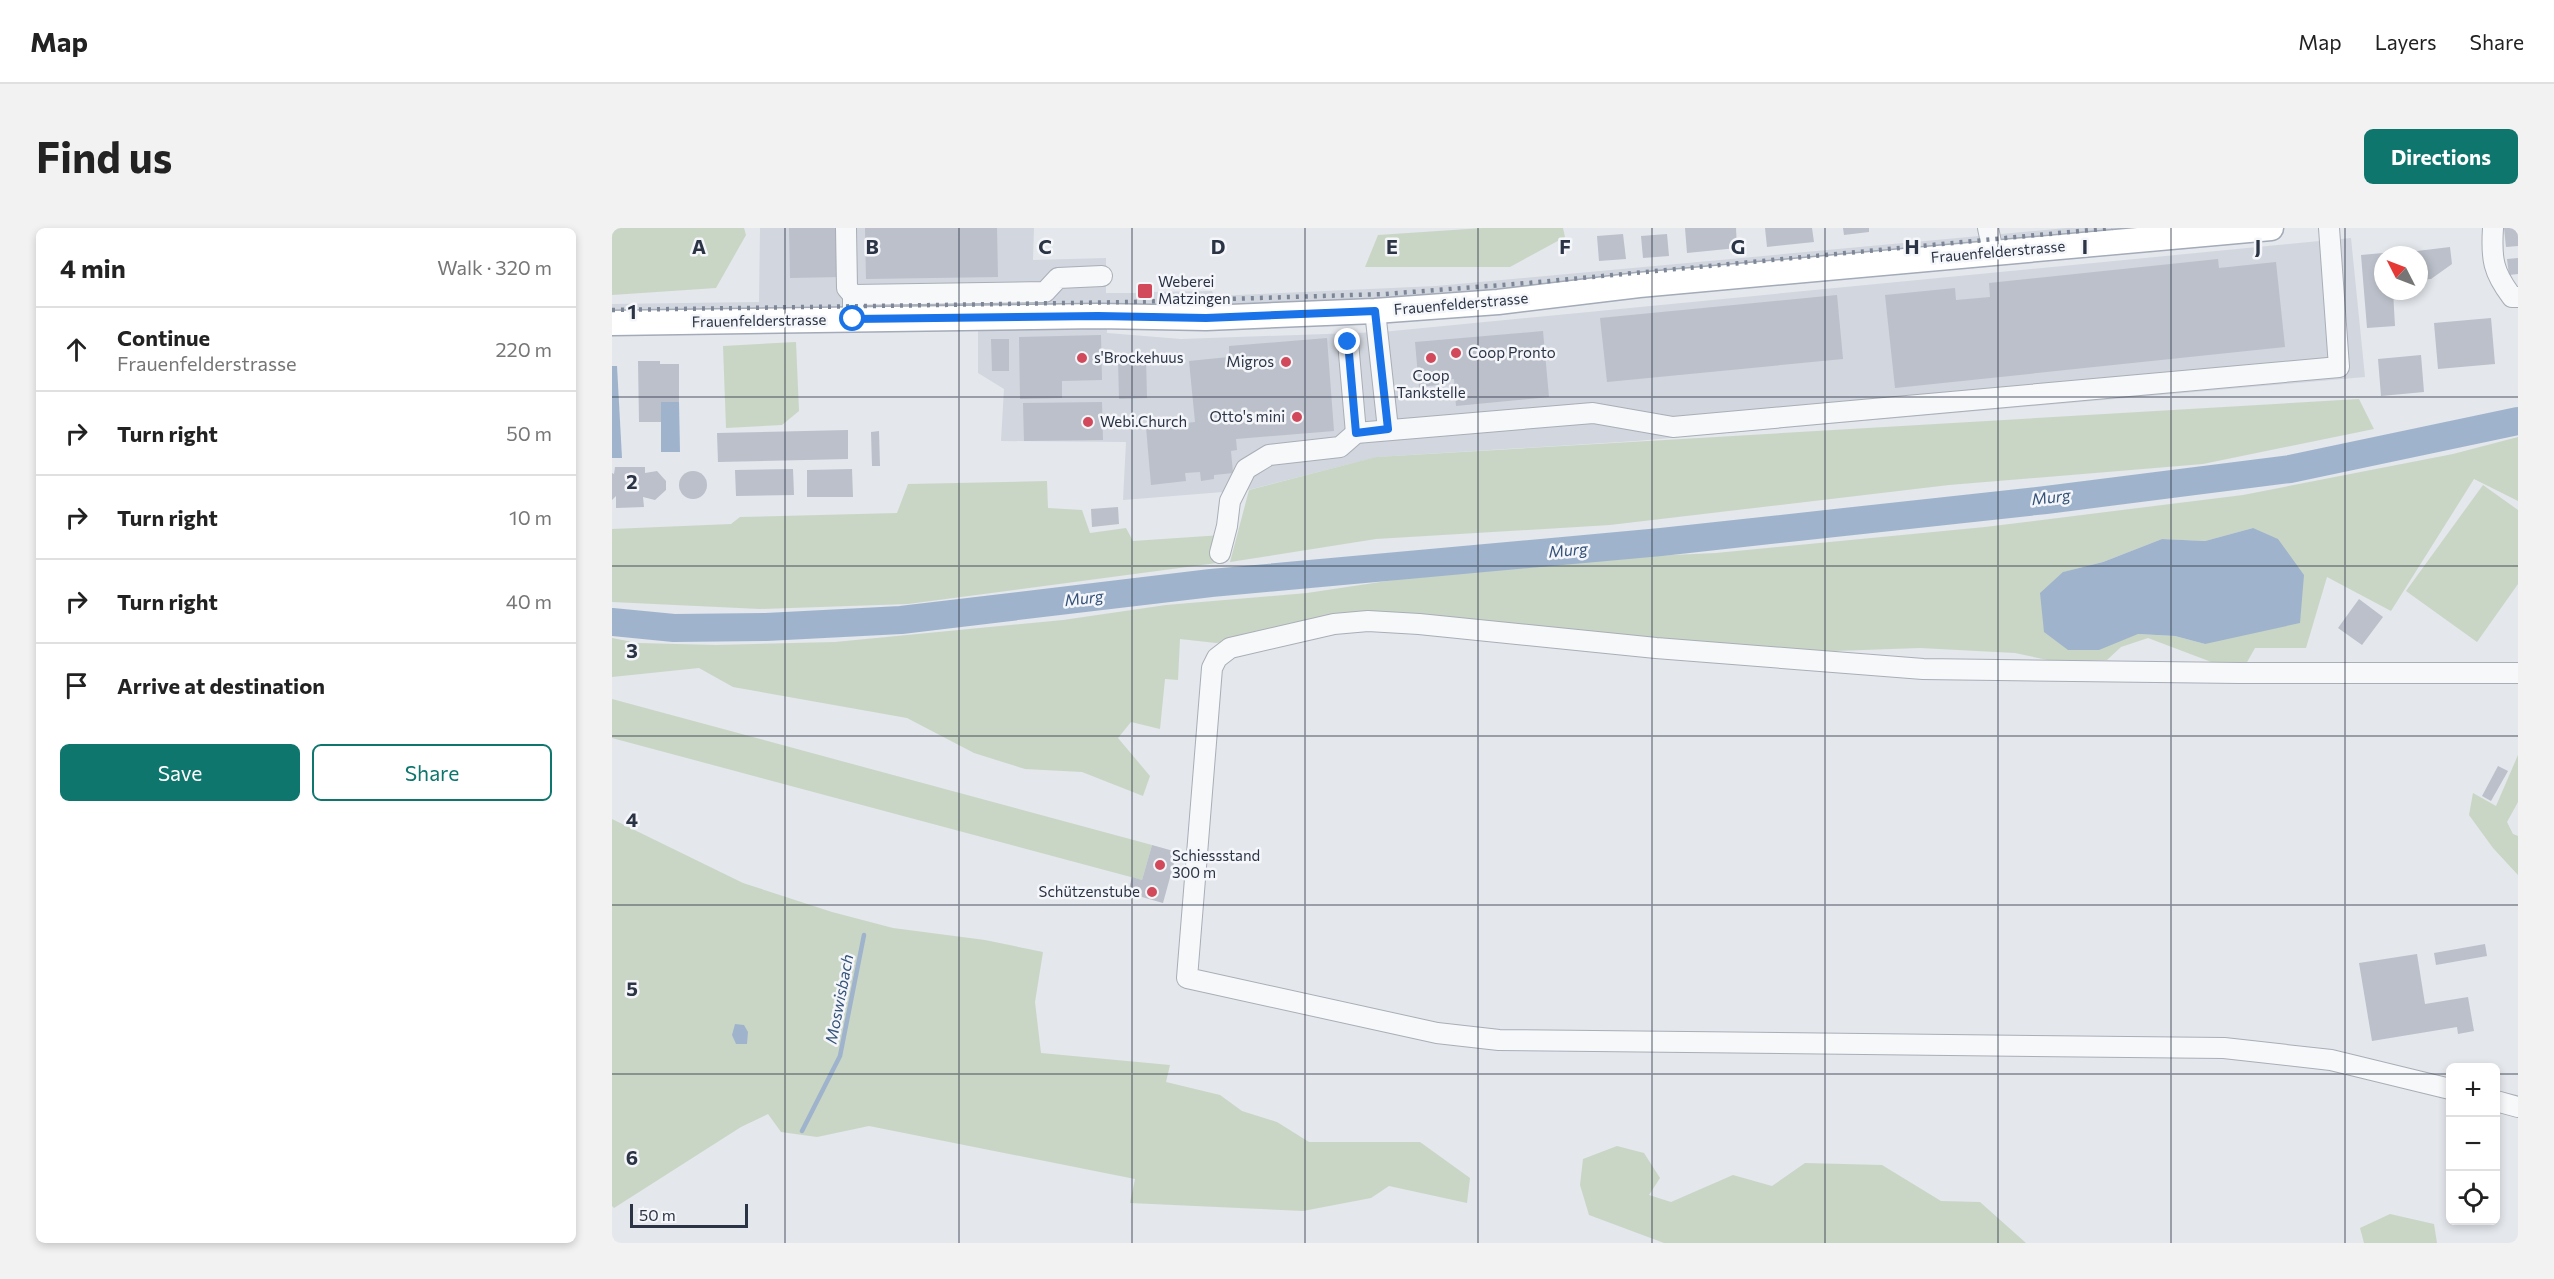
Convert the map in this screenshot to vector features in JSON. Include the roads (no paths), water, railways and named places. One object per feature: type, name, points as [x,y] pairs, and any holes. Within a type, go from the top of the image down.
[{"type":"main road","name":"Frauenfelderstrasse","points":[[612,323],[1098,316],[1206,318],[1375,311],[1498,302],[1585,291],[2271,228]]},
{"type":"street","points":[[846,228],[847,288],[853,295],[853,319]]},
{"type":"street","points":[[1988,228],[1993,252]]},
{"type":"street","points":[[1220,553],[1230,501],[1246,469],[1269,454],[1340,447],[1356,433],[1593,413],[1673,427],[2338,368],[2329,228]]},
{"type":"street","points":[[2493,228],[2491,254],[2499,279],[2512,297],[2518,297]]},
{"type":"street","points":[[853,295],[1045,292],[1058,278],[1102,276]]},
{"type":"street","points":[[1375,311],[1388,429]]},
{"type":"street","points":[[1348,342],[1356,433]]},
{"type":"street","points":[[2446,1088],[2331,1060],[2224,1048],[1499,1040],[1437,1033],[1187,978],[1205,685],[1217,658],[1230,648],[1334,624],[1368,621],[1656,648],[1923,669],[2239,673],[2518,673]]},
{"type":"street","points":[[2500,1102],[2518,1107]]},
{"type":"water","points":[[612,366],[617,366],[622,458],[612,458]]},
{"type":"water","points":[[661,402],[679,402],[680,452],[661,452]]},
{"type":"water","points":[[2253,528],[2278,539],[2304,575],[2300,623],[2205,644],[2175,636],[2138,634],[2099,650],[2068,650],[2044,632],[2040,593],[2063,572],[2103,562],[2162,539],[2205,541]]},
{"type":"water","points":[[735,1024],[744,1025],[748,1032],[747,1044],[736,1044],[732,1035]]},
{"type":"waterway","name":"Murg","points":[[612,622],[674,628],[766,627],[901,620],[1211,583],[1661,542],[2046,500],[2290,469],[2518,421]]},
{"type":"waterway","name":"Moswisbach","points":[[802,1131],[840,1056],[864,935]]},
{"type":"railway","points":[[612,310],[1132,302],[1385,294],[1528,283],[2112,228]]},
{"type":"place","name":"Weberei Matzingen","points":[[1145,291]]},
{"type":"place","name":"Coop Pronto","points":[[1456,353]]},
{"type":"place","name":"s'Brockehuus","points":[[1082,358]]},
{"type":"place","name":"Coop Tankstelle","points":[[1431,358]]},
{"type":"place","name":"Migros","points":[[1286,362]]},
{"type":"place","name":"Otto's mini","points":[[1297,417]]},
{"type":"place","name":"Webi.Church","points":[[1088,422]]},
{"type":"place","name":"Schiessstand 300 m","points":[[1160,865]]},
{"type":"place","name":"Schützenstube","points":[[1152,892]]}]
